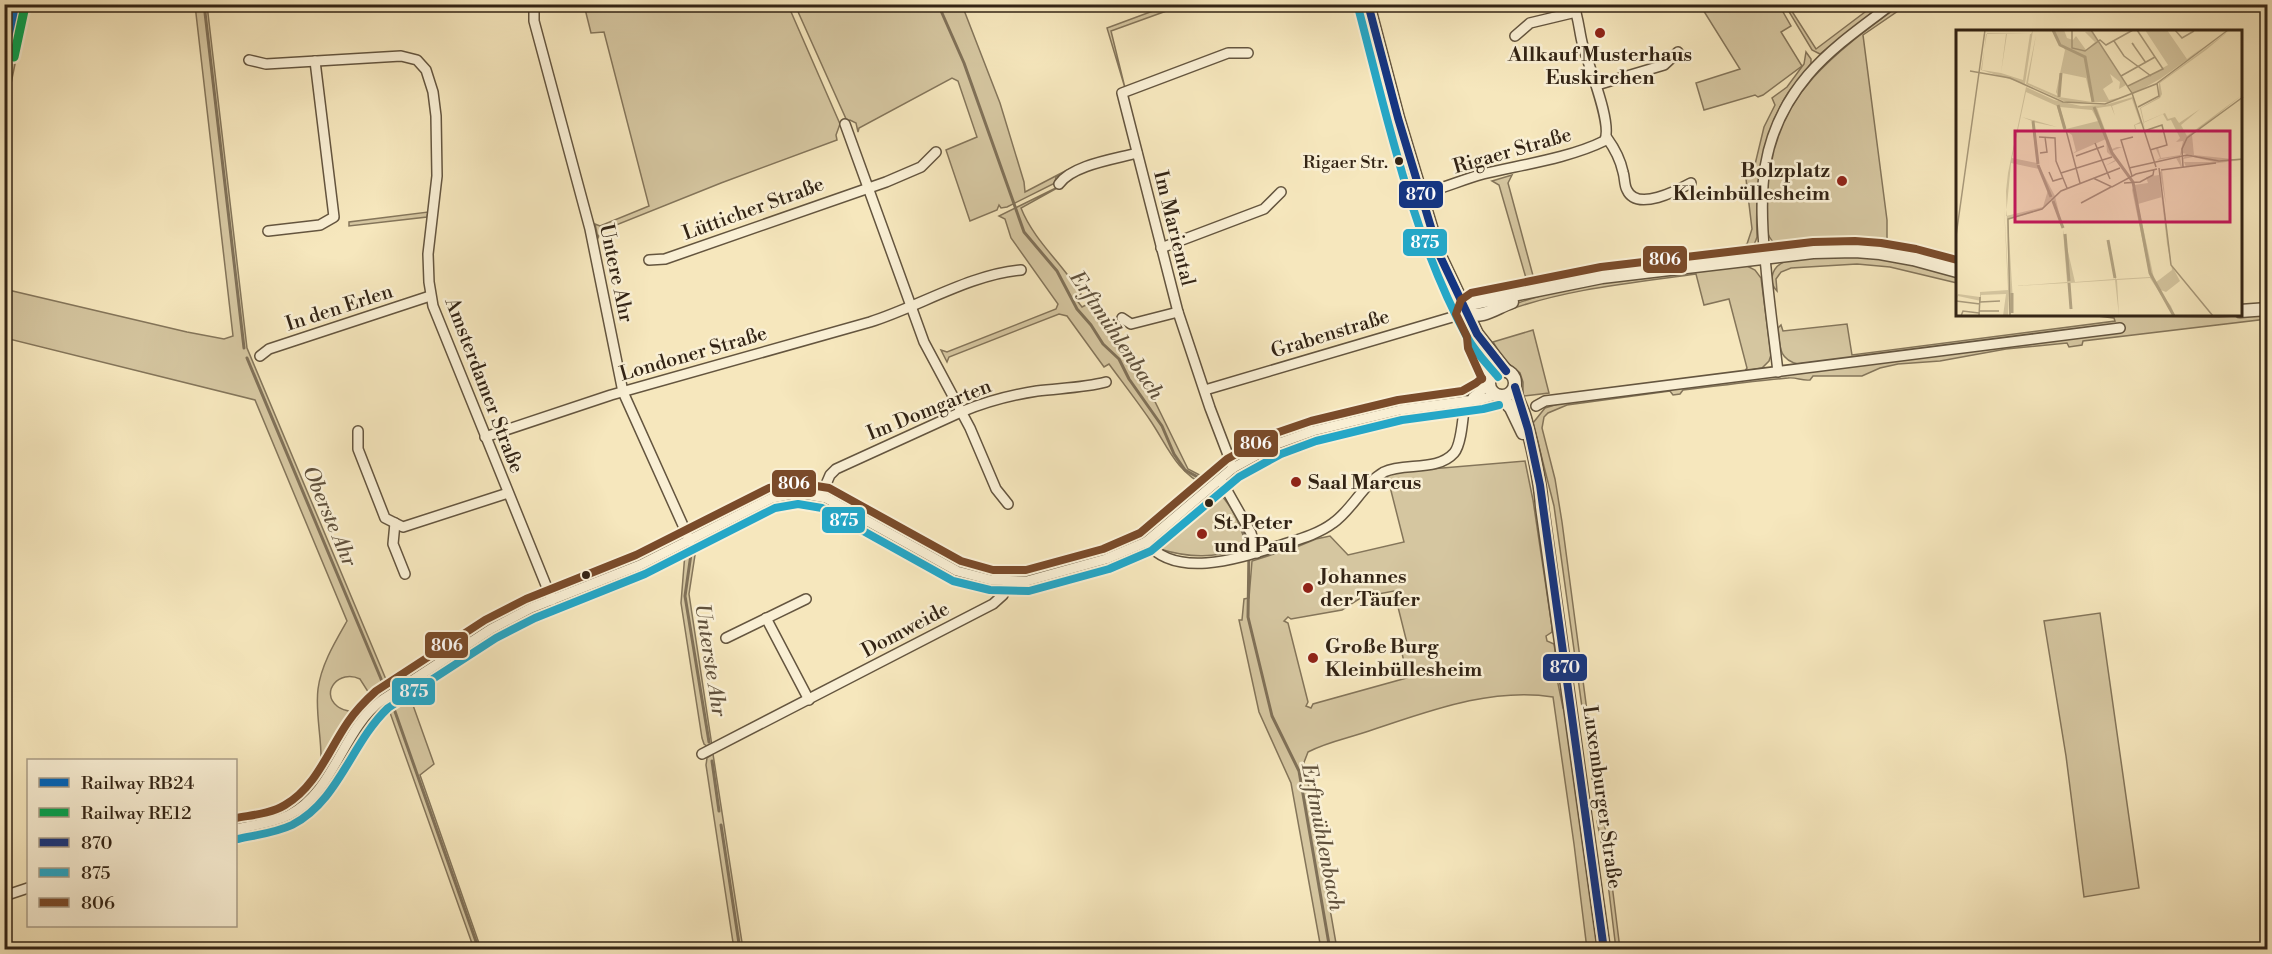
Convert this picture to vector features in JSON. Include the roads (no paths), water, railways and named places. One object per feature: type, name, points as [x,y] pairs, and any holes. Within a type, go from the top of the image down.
[{"type":"street","name":"Untere Ahr","points":[[534,4],[534,21],[590,229],[623,392],[690,541]]},
{"type":"street","name":"Luxemburger Straße","points":[[1368,4],[1420,194],[1439,254],[1477,334],[1506,371]]},
{"type":"street","points":[[1778,372],[1760,216],[1761,184],[1767,150],[1781,115],[1797,89],[1823,59],[1892,4]]},
{"type":"street","points":[[1515,36],[1530,23],[1575,8],[1590,70],[1598,85],[1607,135],[1618,154],[1628,192],[1634,197],[1643,199],[1665,196],[1691,183]]},
{"type":"street","points":[[1598,85],[1664,65],[1678,52]]},
{"type":"street","name":"Im Mariental","points":[[1233,468],[1178,312],[1122,93],[1228,53],[1248,53]]},
{"type":"street","name":"Amsterdamer Straße","points":[[249,60],[267,64],[401,56],[417,60],[426,70],[435,108],[438,148],[428,254],[430,296],[436,319],[552,600]]},
{"type":"street","points":[[268,231],[320,225],[334,217],[315,61]]},
{"type":"street","points":[[845,124],[924,342],[961,412],[996,489],[1008,504]]},
{"type":"street","name":"Rigaer Straße","points":[[1420,194],[1454,185],[1461,180],[1513,169],[1597,145],[1607,135]]},
{"type":"street","name":"Lütticher Straße","points":[[649,260],[665,259],[886,182],[921,167],[936,152]]},
{"type":"street","name":"Im Mariental","points":[[1059,184],[1062,178],[1077,170],[1137,153]]},
{"type":"street","points":[[1161,248],[1264,209],[1281,192]]},
{"type":"street","points":[[1466,313],[1476,316],[1483,315],[1534,292],[1595,278],[1813,252],[1855,251],[1913,259],[1956,271]]},
{"type":"street","name":"Londoner Straße","points":[[484,437],[623,392],[870,322],[1001,272],[1021,270]]},
{"type":"street","name":"In den Erlen","points":[[260,356],[270,349],[430,296]]},
{"type":"street","points":[[2242,311],[2268,309]]},
{"type":"street","points":[[1122,318],[1131,324],[1178,312]]},
{"type":"street","name":"Grabenstraße","points":[[1205,390],[1466,313]]},
{"type":"street","points":[[1536,406],[1545,401],[2121,328]]},
{"type":"street","name":"Luxemburger Straße","points":[[1477,334],[1478,344],[1489,366],[1494,388],[1511,408],[1523,434],[1542,507]]},
{"type":"street","points":[[237,829],[273,821],[298,809],[316,793],[354,729],[375,705],[491,629],[552,600],[624,572],[772,498],[798,493],[821,496],[843,505],[948,567],[979,577],[1027,581],[1106,558],[1146,542],[1233,468],[1277,444],[1313,431],[1400,410],[1466,401],[1494,388],[1510,394],[1515,387],[1514,377],[1506,371],[1497,371],[1494,388]]},
{"type":"street","name":"Im Domgarten","points":[[821,496],[830,476],[836,469],[961,412],[1022,394],[1086,387],[1106,382]]},
{"type":"street","name":"Luxemburger Straße","points":[[1515,387],[1537,467],[1604,950]]},
{"type":"street","points":[[1146,542],[1158,554],[1182,562],[1210,562],[1252,554],[1297,540],[1331,524],[1386,472],[1436,462],[1452,455],[1458,445],[1466,401]]},
{"type":"street","points":[[358,431],[358,449],[386,518],[404,527],[508,493]]},
{"type":"street","points":[[1216,484],[1251,533],[1252,554]]},
{"type":"street","points":[[395,523],[393,544],[405,574]]},
{"type":"street","name":"Domweide","points":[[702,754],[993,604],[1003,596],[1009,581]]},
{"type":"street","points":[[726,638],[806,599]]},
{"type":"street","points":[[766,618],[809,700]]},
{"type":"street","points":[[4,896],[27,888]]},
{"type":"waterway","name":"Oberste Ahr","points":[[204,4],[244,348]]},
{"type":"waterway","name":"Erftmühlenbach","points":[[938,4],[964,63],[1024,232],[1057,271],[1077,309],[1103,344],[1119,359],[1129,379],[1162,426],[1174,454],[1185,470],[1219,489],[1226,497]]},
{"type":"waterway","name":"Oberste Ahr","points":[[247,358],[384,686]]},
{"type":"waterway","name":"Erftmühlenbach","points":[[1242,527],[1249,549],[1248,617],[1272,716],[1299,771],[1330,950]]},
{"type":"waterway","name":"Unterste Ahr","points":[[692,547],[685,596],[709,742]]},
{"type":"waterway","name":"Oberste Ahr","points":[[392,703],[479,950]]},
{"type":"waterway","name":"Unterste Ahr","points":[[712,761],[719,811]]},
{"type":"waterway","name":"Unterste Ahr","points":[[721,825],[740,950]]},
{"type":"rail line","name":"RB24","points":[[4,53],[15,4]]},
{"type":"rail line","name":"RE12","points":[[14,57],[25,6]]},
{"type":"place","name":"Allkauf Musterhaus Euskirchen","points":[[1600,33]]},
{"type":"place","name":"Rigaer Str.","points":[[1399,161]]},
{"type":"place","name":"Bolzplatz Kleinbüllesheim","points":[[1842,181]]},
{"type":"place","name":"Saal Marcus","points":[[1296,482]]},
{"type":"place","name":"St. Peter und Paul","points":[[1202,534]]},
{"type":"place","name":"Johannes der Täufer","points":[[1308,588]]},
{"type":"place","name":"Große Burg Kleinbüllesheim","points":[[1313,658]]}]
